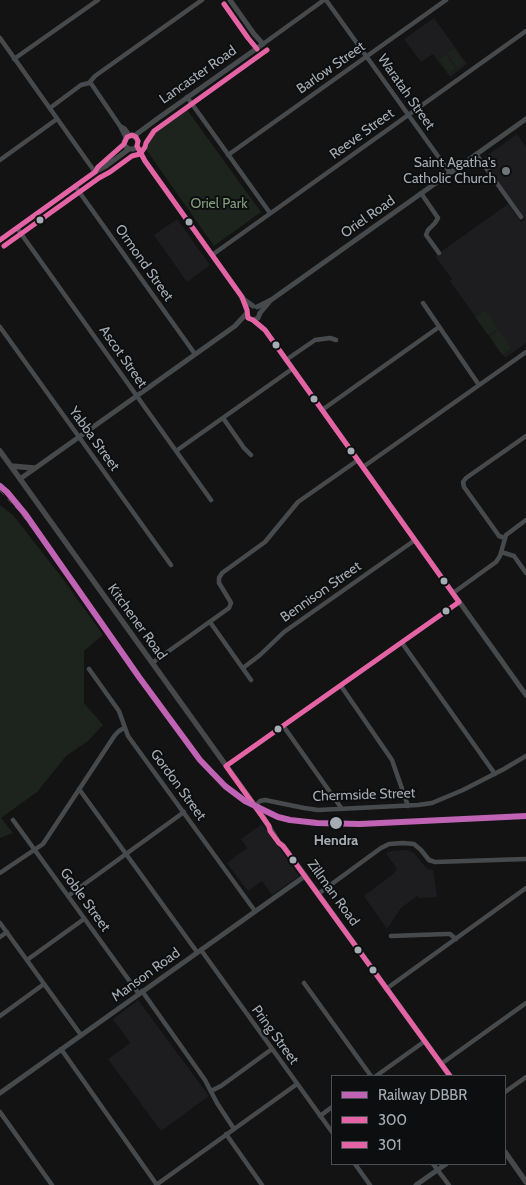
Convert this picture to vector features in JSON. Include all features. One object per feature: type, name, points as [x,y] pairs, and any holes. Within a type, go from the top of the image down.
[{"type":"main road","name":"Kitchener Road","points":[[0,451],[255,806]]},
{"type":"main road","points":[[11,466],[34,468]]},
{"type":"main road","name":"Zillman Road","points":[[255,806],[269,826],[270,831],[283,846],[449,1075]]},
{"type":"main road","points":[[506,1153],[526,1182]]},
{"type":"street","points":[[14,59],[98,0]]},
{"type":"street","points":[[50,108],[81,85],[90,82],[95,76],[202,0]]},
{"type":"street","points":[[230,0],[262,44],[325,0]]},
{"type":"street","name":"Waratah Street","points":[[325,0],[450,173]]},
{"type":"street","name":"Barlow Street","points":[[228,155],[446,0]]},
{"type":"street","name":"Reeve Street","points":[[212,255],[526,31]]},
{"type":"street","points":[[0,38],[95,172]]},
{"type":"street","name":"Lancaster Road","points":[[95,172],[98,167],[148,126],[262,44]]},
{"type":"street","points":[[90,82],[242,297],[259,310],[265,330],[292,369],[526,695]]},
{"type":"street","points":[[187,97],[270,213]]},
{"type":"street","name":"Oriel Road","points":[[255,307],[271,300],[526,118]]},
{"type":"street","points":[[0,160],[57,119]]},
{"type":"street","points":[[132,140],[130,149],[145,161]]},
{"type":"street","name":"Lancaster Road","points":[[0,240],[95,172],[130,149],[136,148],[132,140]]},
{"type":"street","points":[[476,154],[521,217]]},
{"type":"street","name":"Ormond Street","points":[[75,186],[195,354]]},
{"type":"street","points":[[421,193],[438,218],[426,235],[439,253]]},
{"type":"street","name":"Ascot Street","points":[[17,228],[212,500]]},
{"type":"street","points":[[242,297],[251,319],[265,330]]},
{"type":"street","name":"Oriel Road","points":[[260,315],[271,300]]},
{"type":"street","points":[[423,303],[480,384]]},
{"type":"street","points":[[235,326],[247,312],[255,307]]},
{"type":"street","points":[[20,479],[235,326],[251,319],[256,319],[260,315]]},
{"type":"street","name":"Yabba Street","points":[[0,327],[171,566]]},
{"type":"street","points":[[322,410],[439,327]]},
{"type":"street","points":[[286,360],[315,340],[330,338],[336,340]]},
{"type":"street","points":[[363,467],[526,352]]},
{"type":"street","points":[[176,451],[292,369]]},
{"type":"street","points":[[223,418],[244,448],[252,455]]},
{"type":"street","points":[[505,538],[497,534],[464,488],[463,482],[526,436]]},
{"type":"street","points":[[152,663],[228,609],[230,601],[220,584],[219,578],[222,573],[265,542],[298,502],[358,460]]},
{"type":"street","points":[[453,593],[496,562],[508,533],[526,520]]},
{"type":"street","name":"Bennison Street","points":[[243,668],[284,632],[415,540]]},
{"type":"street","points":[[501,552],[514,556],[526,572]]},
{"type":"street","points":[[226,766],[459,602]]},
{"type":"street","points":[[210,622],[251,680]]},
{"type":"street","points":[[402,643],[495,774]]},
{"type":"street","name":"Gordon Street","points":[[88,669],[122,716],[124,728],[128,736],[255,911]]},
{"type":"street","points":[[341,686],[392,760],[408,806]]},
{"type":"street","points":[[284,726],[342,809]]},
{"type":"street","points":[[0,874],[45,841],[115,735],[124,728]]},
{"type":"street","name":"Chermside Street","points":[[255,806],[265,800],[311,809],[418,805],[444,798],[495,774],[526,756]]},
{"type":"street","name":"Pring Street","points":[[79,789],[331,1131]]},
{"type":"street","points":[[68,896],[184,812]]},
{"type":"street","name":"Goble Street","points":[[14,820],[84,918],[205,1080],[217,1104],[234,1129]]},
{"type":"street","points":[[318,894],[389,844],[414,844],[429,860],[435,862],[526,859]]},
{"type":"street","name":"Manson Road","points":[[0,1093],[305,876]]},
{"type":"street","points":[[386,988],[526,888]]},
{"type":"street","points":[[27,960],[84,918]]},
{"type":"street","points":[[0,923],[81,1035]]},
{"type":"street","points":[[0,937],[7,932]]},
{"type":"street","points":[[391,936],[450,934],[456,939]]},
{"type":"street","points":[[304,983],[370,1075]]},
{"type":"street","points":[[0,1016],[44,984]]},
{"type":"street","points":[[441,1064],[526,1003]]},
{"type":"street","points":[[377,1075],[425,1042]]},
{"type":"street","points":[[61,1049],[157,1185],[297,1084]]},
{"type":"street","points":[[211,1091],[221,1086],[272,1049]]},
{"type":"street","points":[[506,1091],[526,1077]]},
{"type":"street","points":[[320,1116],[331,1108]]},
{"type":"street","points":[[0,1112],[52,1185]]},
{"type":"street","points":[[226,1134],[262,1185]]},
{"type":"street","points":[[356,1165],[370,1185]]},
{"type":"street","points":[[434,1165],[449,1185]]},
{"type":"street","points":[[416,1185],[445,1165]]},
{"type":"shaded area","points":[[434,18],[467,64],[450,77],[433,54],[421,62],[404,39]]},
{"type":"shaded area","points":[[517,134],[526,147],[526,343],[505,358],[450,281],[452,279],[435,256],[508,204],[521,222],[525,219],[482,159]]},
{"type":"shaded area","points":[[177,219],[210,265],[187,282],[154,235]]},
{"type":"shaded area","points":[[262,824],[299,876],[272,895],[262,881],[248,891],[227,863],[247,848],[241,839]]},
{"type":"shaded area","points":[[408,850],[414,853],[427,869],[433,870],[437,897],[418,898],[417,896],[401,908],[387,929],[364,896],[397,869],[386,853]]},
{"type":"shaded area","points":[[138,1000],[209,1096],[161,1131],[108,1059],[130,1043],[113,1019]]},
{"type":"green space","points":[[454,49],[464,63],[457,67],[447,53]]},
{"type":"green space","points":[[446,55],[455,68],[449,73],[439,59]]},
{"type":"green space","name":"Oriel Park","points":[[185,107],[261,212],[214,246],[145,148],[145,141],[148,135]]},
{"type":"green space","points":[[485,310],[498,328],[488,335],[475,317]]},
{"type":"green space","points":[[499,331],[511,348],[502,355],[490,337]]},
{"type":"green space","points":[[0,505],[13,515],[66,583],[103,635],[84,651],[84,703],[103,725],[88,741],[66,756],[37,792],[1,818],[13,833],[0,838]]},
{"type":"railway","points":[[0,491],[18,510],[60,565]]},
{"type":"rail line","name":"DBBR","points":[[0,486],[26,515],[139,677],[200,760],[225,786],[245,801],[278,817],[317,823],[360,824],[526,816]]},
{"type":"transit line","name":"301","points":[[224,4],[257,49]]},
{"type":"transit line","name":"301","points":[[4,246],[99,178],[132,156],[140,154],[154,131],[267,50]]},
{"type":"transit line","name":"300","points":[[0,240],[95,172],[98,167],[124,144],[127,137],[132,135],[136,137],[138,141],[137,146],[145,161],[242,297],[248,318],[265,330],[459,602]]},
{"type":"transit line","name":"300","points":[[226,766],[459,602]]},
{"type":"transit line","name":"300","points":[[226,766],[269,826],[270,831],[283,846],[449,1075]]},
{"type":"place","name":"Saint Agatha's Catholic Church","points":[[506,171]]},
{"type":"place","name":"Hendra","points":[[336,823]]}]
